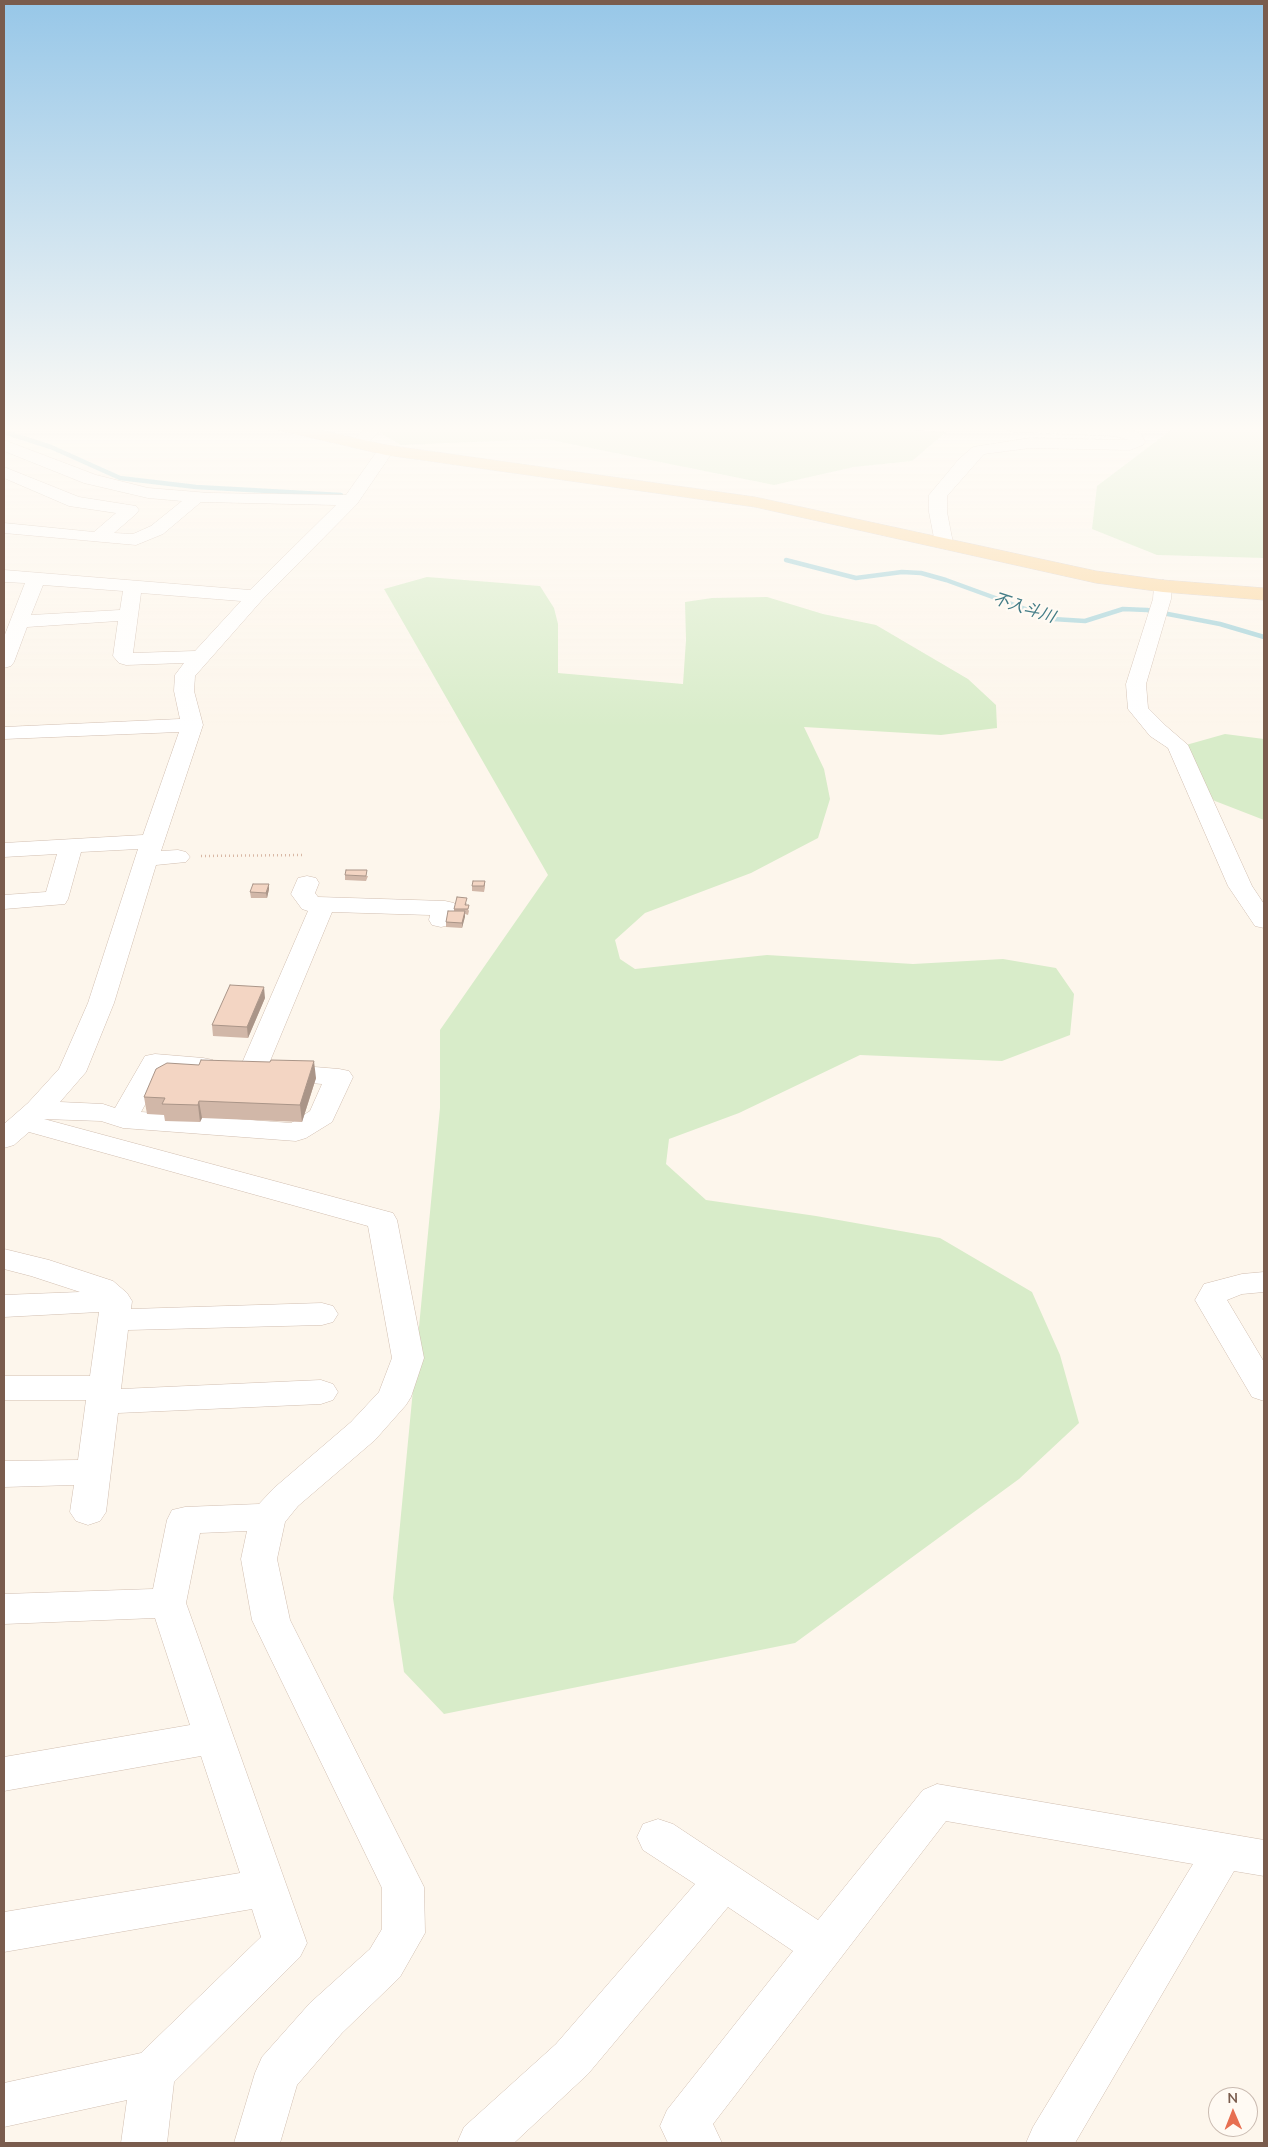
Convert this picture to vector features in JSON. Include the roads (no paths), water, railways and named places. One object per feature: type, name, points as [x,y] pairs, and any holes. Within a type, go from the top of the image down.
[{"type":"main road","points":[[871,527],[1096,576],[1163,586],[1264,594]]},
{"type":"street","points":[[98,538],[110,527]]},
{"type":"street","points":[[4,528],[136,540],[160,527]]},
{"type":"street","points":[[21,1123],[72,1072],[101,1003],[149,850],[192,725],[184,691],[185,675],[255,596],[324,527]]},
{"type":"street","points":[[941,527],[944,543]]},
{"type":"street","points":[[4,576],[255,596]]},
{"type":"street","points":[[4,662],[36,578]]},
{"type":"street","points":[[133,585],[123,656],[126,659],[199,657]]},
{"type":"street","points":[[1163,586],[1162,599],[1136,684],[1138,710],[1158,731],[1177,745],[1240,886],[1264,921]]},
{"type":"street","points":[[19,622],[129,616]]},
{"type":"street","points":[[4,733],[192,725]]},
{"type":"street","points":[[4,902],[56,898],[71,846]]},
{"type":"street","points":[[4,850],[71,846],[149,850],[178,857]]},
{"type":"street","points":[[253,1070],[304,894],[445,908],[441,920]]},
{"type":"street","points":[[21,1123],[103,1114],[123,1118],[296,1132],[322,1116],[339,1077],[155,1062],[123,1118]]},
{"type":"street","points":[[21,1123],[382,1220],[408,1358],[394,1396],[363,1432],[286,1497],[268,1517],[259,1559],[271,1620],[403,1887],[404,1933],[386,1963],[326,2018],[278,2073],[257,2143]]},
{"type":"street","points":[[4,1259],[38,1267],[102,1288],[114,1311],[88,1512]]},
{"type":"street","points":[[1264,1282],[1242,1284],[1215,1291],[1211,1300],[1264,1389]]},
{"type":"street","points":[[4,1306],[114,1311],[322,1314]]},
{"type":"street","points":[[4,1388],[103,1395],[321,1392]]},
{"type":"street","points":[[4,1474],[93,1472]]},
{"type":"street","points":[[4,2105],[154,2072],[285,1943],[168,1603],[185,1520],[268,1517]]},
{"type":"street","points":[[4,1609],[168,1603]]},
{"type":"street","points":[[4,1774],[214,1737]]},
{"type":"street","points":[[698,2143],[682,2126],[937,1802],[1244,1854],[1049,2143]]},
{"type":"street","points":[[658,1837],[823,1947]]},
{"type":"street","points":[[480,2143],[572,2059],[724,1881]]},
{"type":"street","points":[[4,1932],[266,1888]]},
{"type":"street","points":[[144,2143],[154,2072]]},
{"type":"waterway","name":"不入斗川","points":[[786,560],[856,578],[902,572],[921,573],[946,580],[1053,619],[1085,621],[1123,609],[1147,610],[1220,624],[1264,637]]}]
